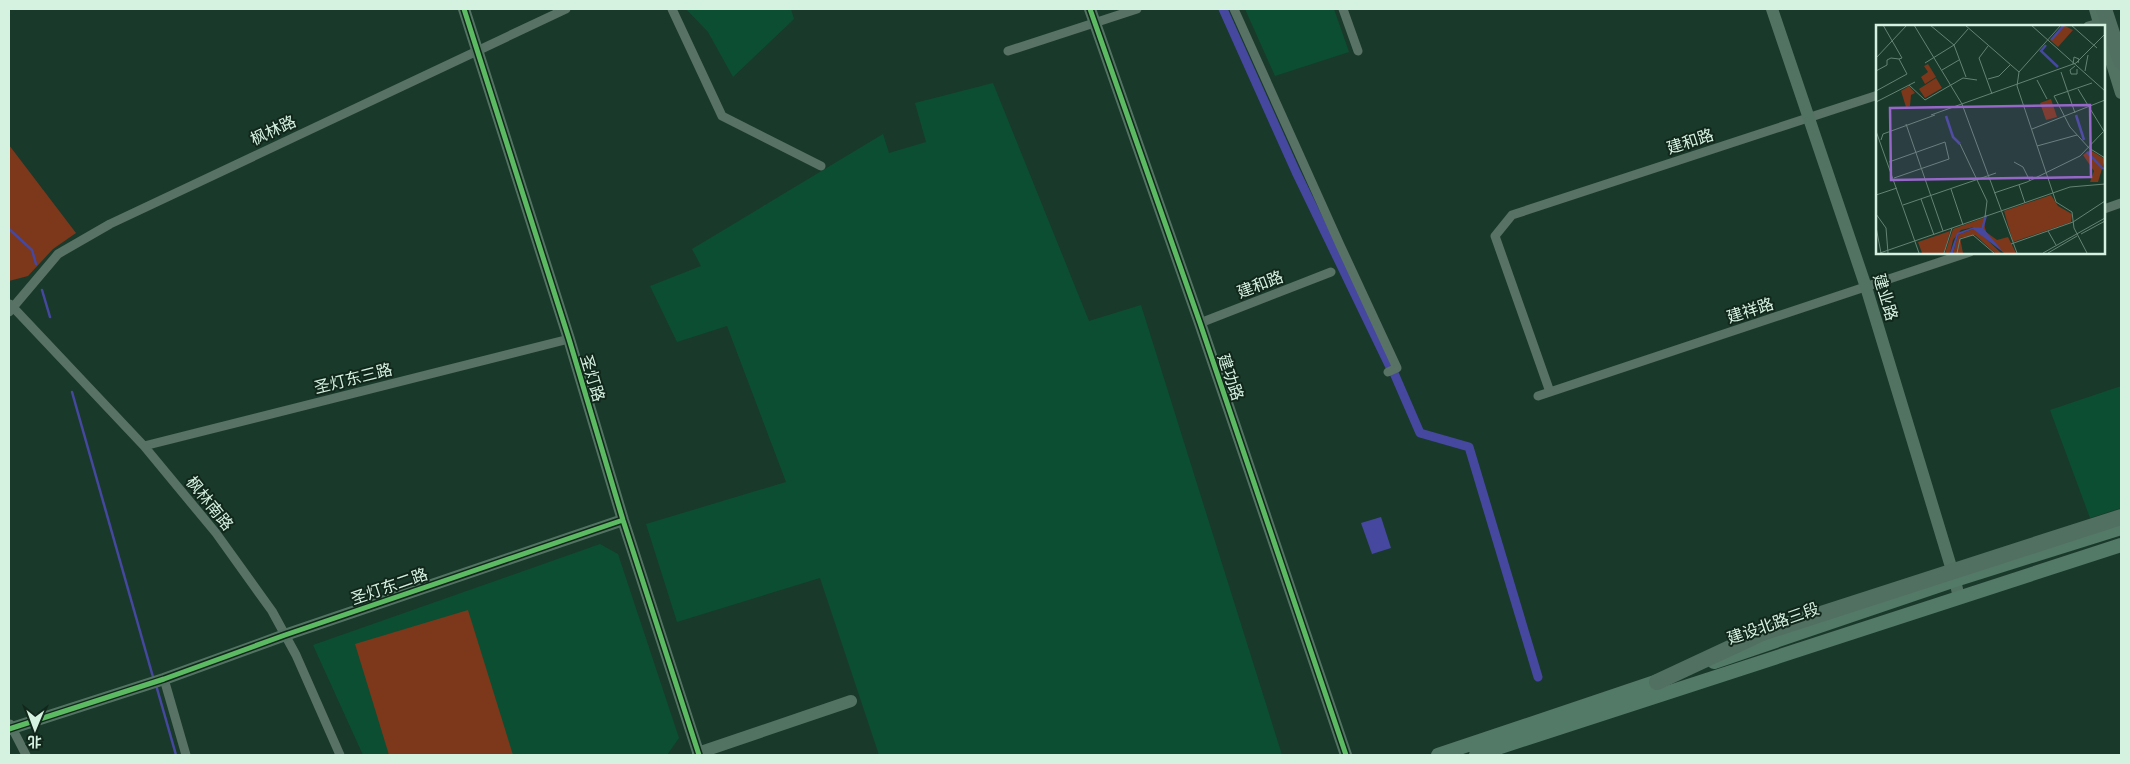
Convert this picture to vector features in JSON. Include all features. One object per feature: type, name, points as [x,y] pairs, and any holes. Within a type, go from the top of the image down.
[{"type":"highway","points":[[2105,33],[2121,61]]},
{"type":"highway","points":[[1657,682],[1762,633],[2121,517]]},
{"type":"main road","name":"建设北路三段","points":[[1438,755],[1955,580],[2121,528]]},
{"type":"main road","name":"建设北路三段","points":[[1476,755],[2121,545]]},
{"type":"street","name":"圣灯路","points":[[464,9],[623,520],[699,754]]},
{"type":"street","name":"枫林路","points":[[10,307],[58,254],[110,224],[566,9]]},
{"type":"street","points":[[672,9],[722,116],[821,166]]},
{"type":"street","name":"建功路","points":[[1090,9],[1200,323],[1346,755]]},
{"type":"street","points":[[1008,51],[1137,9]]},
{"type":"street","points":[[1234,9],[1335,236],[1398,368],[1388,372]]},
{"type":"street","points":[[1343,9],[1358,51]]},
{"type":"street","name":"建业路","points":[[1772,9],[1866,287],[1959,598]]},
{"type":"street","points":[[2095,9],[2098,21]]},
{"type":"street","points":[[2105,41],[2121,94]]},
{"type":"street","name":"建和路","points":[[1550,392],[1495,236],[1512,215],[1876,96]]},
{"type":"street","points":[[2105,209],[2121,203]]},
{"type":"street","name":"建祥路","points":[[1538,396],[1964,254]]},
{"type":"street","name":"建和路","points":[[1200,323],[1330,272]]},
{"type":"street","name":"枫林南路","points":[[10,307],[144,446],[216,533],[272,611],[296,655],[340,755]]},
{"type":"street","name":"圣灯东三路","points":[[144,446],[568,339]]},
{"type":"street","name":"圣灯东二路","points":[[10,726],[164,678],[623,520]]},
{"type":"street","points":[[164,678],[186,755]]},
{"type":"street","points":[[699,754],[851,701]]},
{"type":"street","points":[[10,726],[26,755]]},
{"type":"shaded area","points":[[686,9],[791,9],[794,19],[733,77],[708,32]]},
{"type":"shaded area","points":[[1245,9],[1334,9],[1349,52],[1275,76]]},
{"type":"shaded area","points":[[993,83],[1089,321],[1141,305],[1282,755],[879,755],[820,578],[677,622],[646,524],[786,482],[727,326],[677,342],[650,286],[701,266],[692,249],[883,134],[889,153],[926,142],[915,103]]},
{"type":"shaded area","points":[[9,145],[76,233],[53,249],[28,276],[9,281]]},
{"type":"shaded area","points":[[2121,386],[2121,508],[2090,518],[2050,410]]},
{"type":"shaded area","points":[[1381,517],[1391,548],[1372,554],[1361,523]]},
{"type":"shaded area","points":[[600,544],[618,554],[679,738],[667,755],[363,755],[313,645]]},
{"type":"shaded area","points":[[468,610],[513,755],[389,755],[355,644]]},
{"type":"waterway","points":[[1223,9],[1296,172],[1390,367]]},
{"type":"waterway","points":[[9,229],[32,250],[36,264]]},
{"type":"waterway","points":[[42,290],[50,317]]},
{"type":"waterway","points":[[1394,373],[1420,433],[1469,447],[1538,677]]},
{"type":"waterway","points":[[72,392],[153,677]]},
{"type":"waterway","points":[[156,685],[176,755]]},
{"type":"cycle path","points":[[464,9],[569,339],[623,520],[699,755]]},
{"type":"cycle path","points":[[1090,9],[1200,323],[1346,755]]},
{"type":"cycle path","points":[[9,729],[164,679],[285,635],[623,520]]}]
